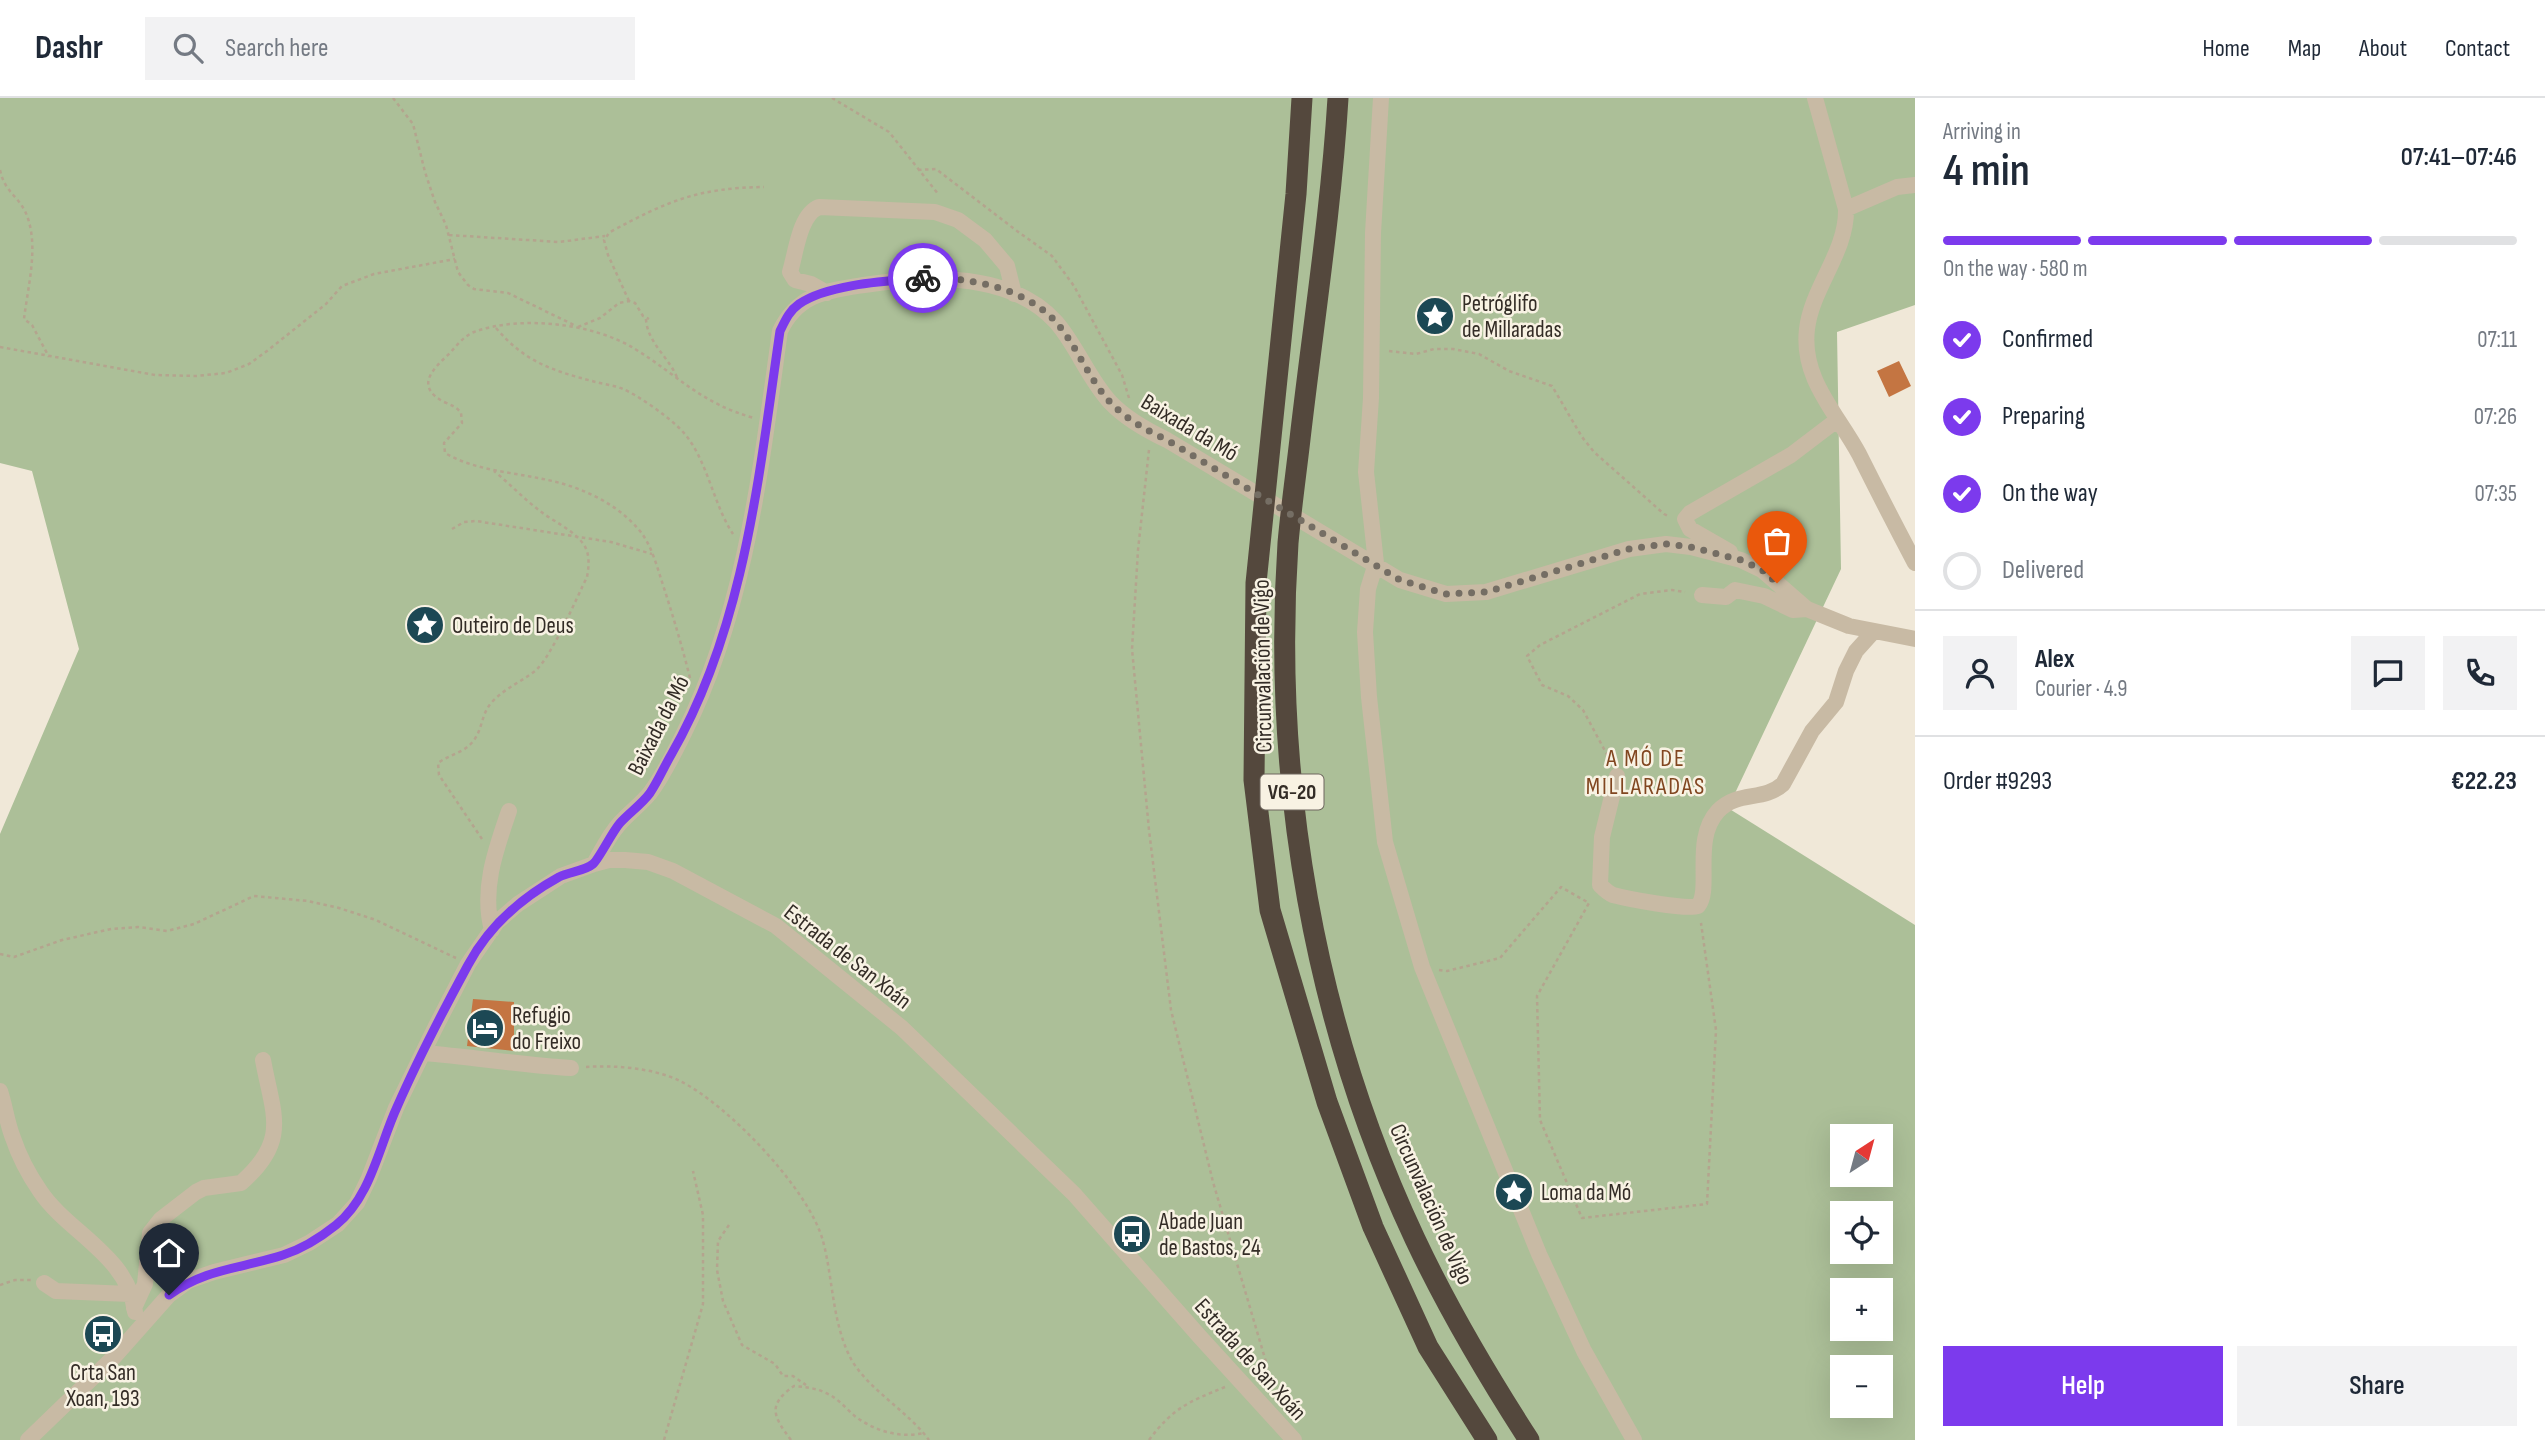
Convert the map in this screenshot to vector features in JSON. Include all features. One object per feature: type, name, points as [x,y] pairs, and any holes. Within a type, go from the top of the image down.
[{"type":"highway","name":"Circunvalación de Vigo","points":[[1302,98],[1296,194],[1256,583],[1254,780],[1270,910],[1327,1102],[1373,1227],[1428,1347],[1487,1440]]},
{"type":"highway","name":"Circunvalación de Vigo","points":[[1338,98],[1331,184],[1287,564],[1285,650],[1288,737],[1300,853],[1316,941],[1334,1015],[1359,1098],[1390,1181],[1414,1237],[1457,1322],[1529,1440]]},
{"type":"street","points":[[1381,98],[1373,233],[1366,472],[1376,563],[1368,589],[1365,632],[1369,697],[1385,842],[1422,967],[1539,1254],[1584,1351],[1634,1440]]},
{"type":"street","points":[[1815,98],[1846,209],[1845,234],[1824,278],[1808,325],[1808,364],[1818,390],[1857,452],[1915,563]]},
{"type":"street","points":[[1846,209],[1897,187],[1915,185]]},
{"type":"street","points":[[827,293],[794,279],[790,272],[802,229],[815,208],[935,212],[958,220],[985,240],[1007,266],[1014,294]]},
{"type":"street","name":"Baixada da Mó","points":[[594,864],[618,825],[650,793],[702,695],[719,648],[745,547],[780,331],[788,315],[797,305],[810,298],[894,280],[958,279],[1014,294],[1041,308],[1057,324],[1109,401],[1130,420],[1376,563],[1400,580],[1446,594],[1486,592],[1629,549],[1666,544],[1691,547],[1741,560],[1762,570],[1807,609],[1849,626],[1914,637]]},
{"type":"street","points":[[1741,560],[1686,524],[1685,519],[1690,513],[1791,455],[1837,420]]},
{"type":"street","points":[[1702,595],[1726,597],[1735,590],[1764,596],[1793,610],[1807,609]]},
{"type":"street","points":[[1618,776],[1602,837],[1600,885],[1612,895],[1680,907],[1698,906],[1703,896],[1702,859],[1706,837],[1717,812],[1741,797],[1763,795],[1783,784],[1812,731],[1836,702],[1856,651],[1874,631]]},
{"type":"street","points":[[492,930],[487,896],[494,857],[509,811]]},
{"type":"street","name":"Estrada de San Xoán","points":[[28,1440],[80,1391],[169,1295],[188,1281],[284,1255],[338,1224],[356,1203],[369,1178],[396,1108],[423,1053],[468,964],[492,930],[518,904],[561,876],[609,860],[648,862],[701,885],[776,926],[902,1028],[1074,1194],[1294,1440]]},
{"type":"street","points":[[423,1053],[498,1059],[517,1065],[571,1068]]},
{"type":"street","points":[[132,1301],[145,1284],[147,1249],[153,1227],[196,1192],[204,1188],[241,1183],[271,1147],[276,1127],[263,1060]]},
{"type":"street","points":[[0,1091],[13,1139],[42,1194],[106,1256],[132,1301],[135,1332]]},
{"type":"street","points":[[44,1283],[57,1291],[132,1301]]},
{"type":"path","points":[[393,98],[414,124],[425,172],[449,235],[458,272],[474,289],[508,293],[578,327],[597,332],[635,349],[713,404],[738,414],[767,420]]},
{"type":"path","points":[[832,98],[889,132],[958,220]]},
{"type":"path","points":[[918,170],[936,169],[1052,256],[1074,286],[1122,375],[1131,407]]},
{"type":"path","points":[[0,170],[3,184],[24,210],[33,237],[24,319],[32,325],[49,357]]},
{"type":"path","points":[[449,235],[559,242],[606,236],[679,198],[718,189],[764,187]]},
{"type":"path","points":[[606,236],[608,255],[629,300],[635,303],[648,319],[648,331],[669,361],[678,380]]},
{"type":"path","points":[[0,347],[155,374],[196,376],[226,373],[249,364],[267,351],[326,304],[342,286],[374,274],[455,259]]},
{"type":"path","points":[[629,300],[578,327],[527,324],[495,327],[465,337],[428,377],[428,387],[432,394],[461,413],[462,423],[444,443],[445,453],[491,470],[545,479],[592,494],[606,502],[639,530],[652,554],[691,680],[702,695]]},
{"type":"path","points":[[495,327],[517,350],[534,362],[553,370],[623,389],[676,425],[692,444],[725,522],[745,547]]},
{"type":"path","points":[[1371,349],[1416,354],[1434,349],[1453,349],[1479,354],[1509,371],[1552,386],[1594,452],[1664,514],[1686,524]]},
{"type":"path","points":[[1152,432],[1138,550],[1132,649],[1149,830],[1169,996],[1213,1182],[1266,1362],[1276,1420]]},
{"type":"path","points":[[491,470],[539,510],[577,536],[587,552],[587,577],[546,658],[535,671],[502,692],[489,705],[482,717],[481,728],[472,742],[459,753],[438,763],[439,775],[494,857]]},
{"type":"path","points":[[452,529],[464,522],[476,522],[611,542],[652,554]]},
{"type":"path","points":[[1618,776],[1583,710],[1568,696],[1542,685],[1527,656],[1540,645],[1640,594],[1672,590],[1702,595]]},
{"type":"path","points":[[1422,967],[1447,971],[1500,958],[1561,887],[1589,903],[1537,996],[1540,1120],[1582,1218],[1707,1204],[1716,1030],[1698,906]]},
{"type":"path","points":[[0,954],[14,957],[62,940],[111,929],[138,927],[167,931],[194,924],[254,897],[308,901],[351,912],[417,938],[468,964]]},
{"type":"path","points":[[571,1068],[610,1065],[677,1079],[699,1092],[733,1119],[794,1186],[811,1213],[823,1239],[840,1335],[850,1358],[866,1379],[909,1416],[929,1440]]},
{"type":"path","points":[[664,1440],[703,1304],[703,1215],[693,1171]]},
{"type":"path","points":[[729,1225],[718,1241],[717,1270],[723,1301],[741,1345],[775,1364],[783,1376],[793,1376],[809,1387],[827,1394],[858,1418],[893,1435],[908,1437],[924,1433]]},
{"type":"path","points":[[0,1285],[15,1280],[44,1283]]},
{"type":"path","points":[[1149,1440],[1165,1419],[1193,1400],[1241,1381]]},
{"type":"path","points":[[790,1440],[775,1416],[775,1406],[784,1392],[793,1386],[809,1387]]},
{"type":"green space","points":[[0,98],[1915,98],[1915,305],[1837,332],[1841,569],[1728,808],[1915,925],[1915,1440],[0,1440],[0,834],[79,649],[32,471],[0,463]]},
{"type":"building","points":[[1899,361],[1911,386],[1889,397],[1877,371]]},
{"type":"building","points":[[473,999],[514,1002],[514,1051],[467,1046]]},
{"type":"way so far","points":[[923,278],[958,279],[986,285],[1014,294],[1041,308],[1057,324],[1109,401],[1130,420],[1376,563],[1400,580],[1446,594],[1486,592],[1629,549],[1666,544],[1691,547],[1741,560],[1762,570],[1777,583]]},
{"type":"place","name":"Petróglifo de Millaradas","points":[[1435,316]]},
{"type":"place","name":"Outeiro de Deus","points":[[425,625]]},
{"type":"place","name":"Refugio do Freixo","points":[[485,1028]]},
{"type":"place","name":"Loma da Mó","points":[[1514,1192]]},
{"type":"place","name":"Abade Juan de Bastos, 24","points":[[1132,1234]]},
{"type":"place","name":"Crta San Xoan, 193","points":[[103,1334]]},
{"type":"district","name":"A MÓ DE MILLARADAS","points":[[1646,772]]},
{"type":"route","points":[[169,1295],[188,1281],[284,1255],[309,1243],[338,1224],[356,1203],[369,1178],[396,1108],[468,964],[483,941],[497,922],[518,904],[561,876],[594,864],[618,825],[650,793],[702,695],[719,648],[740,569],[755,499],[780,331],[788,315],[797,305],[810,298],[841,289],[923,278]]}]
